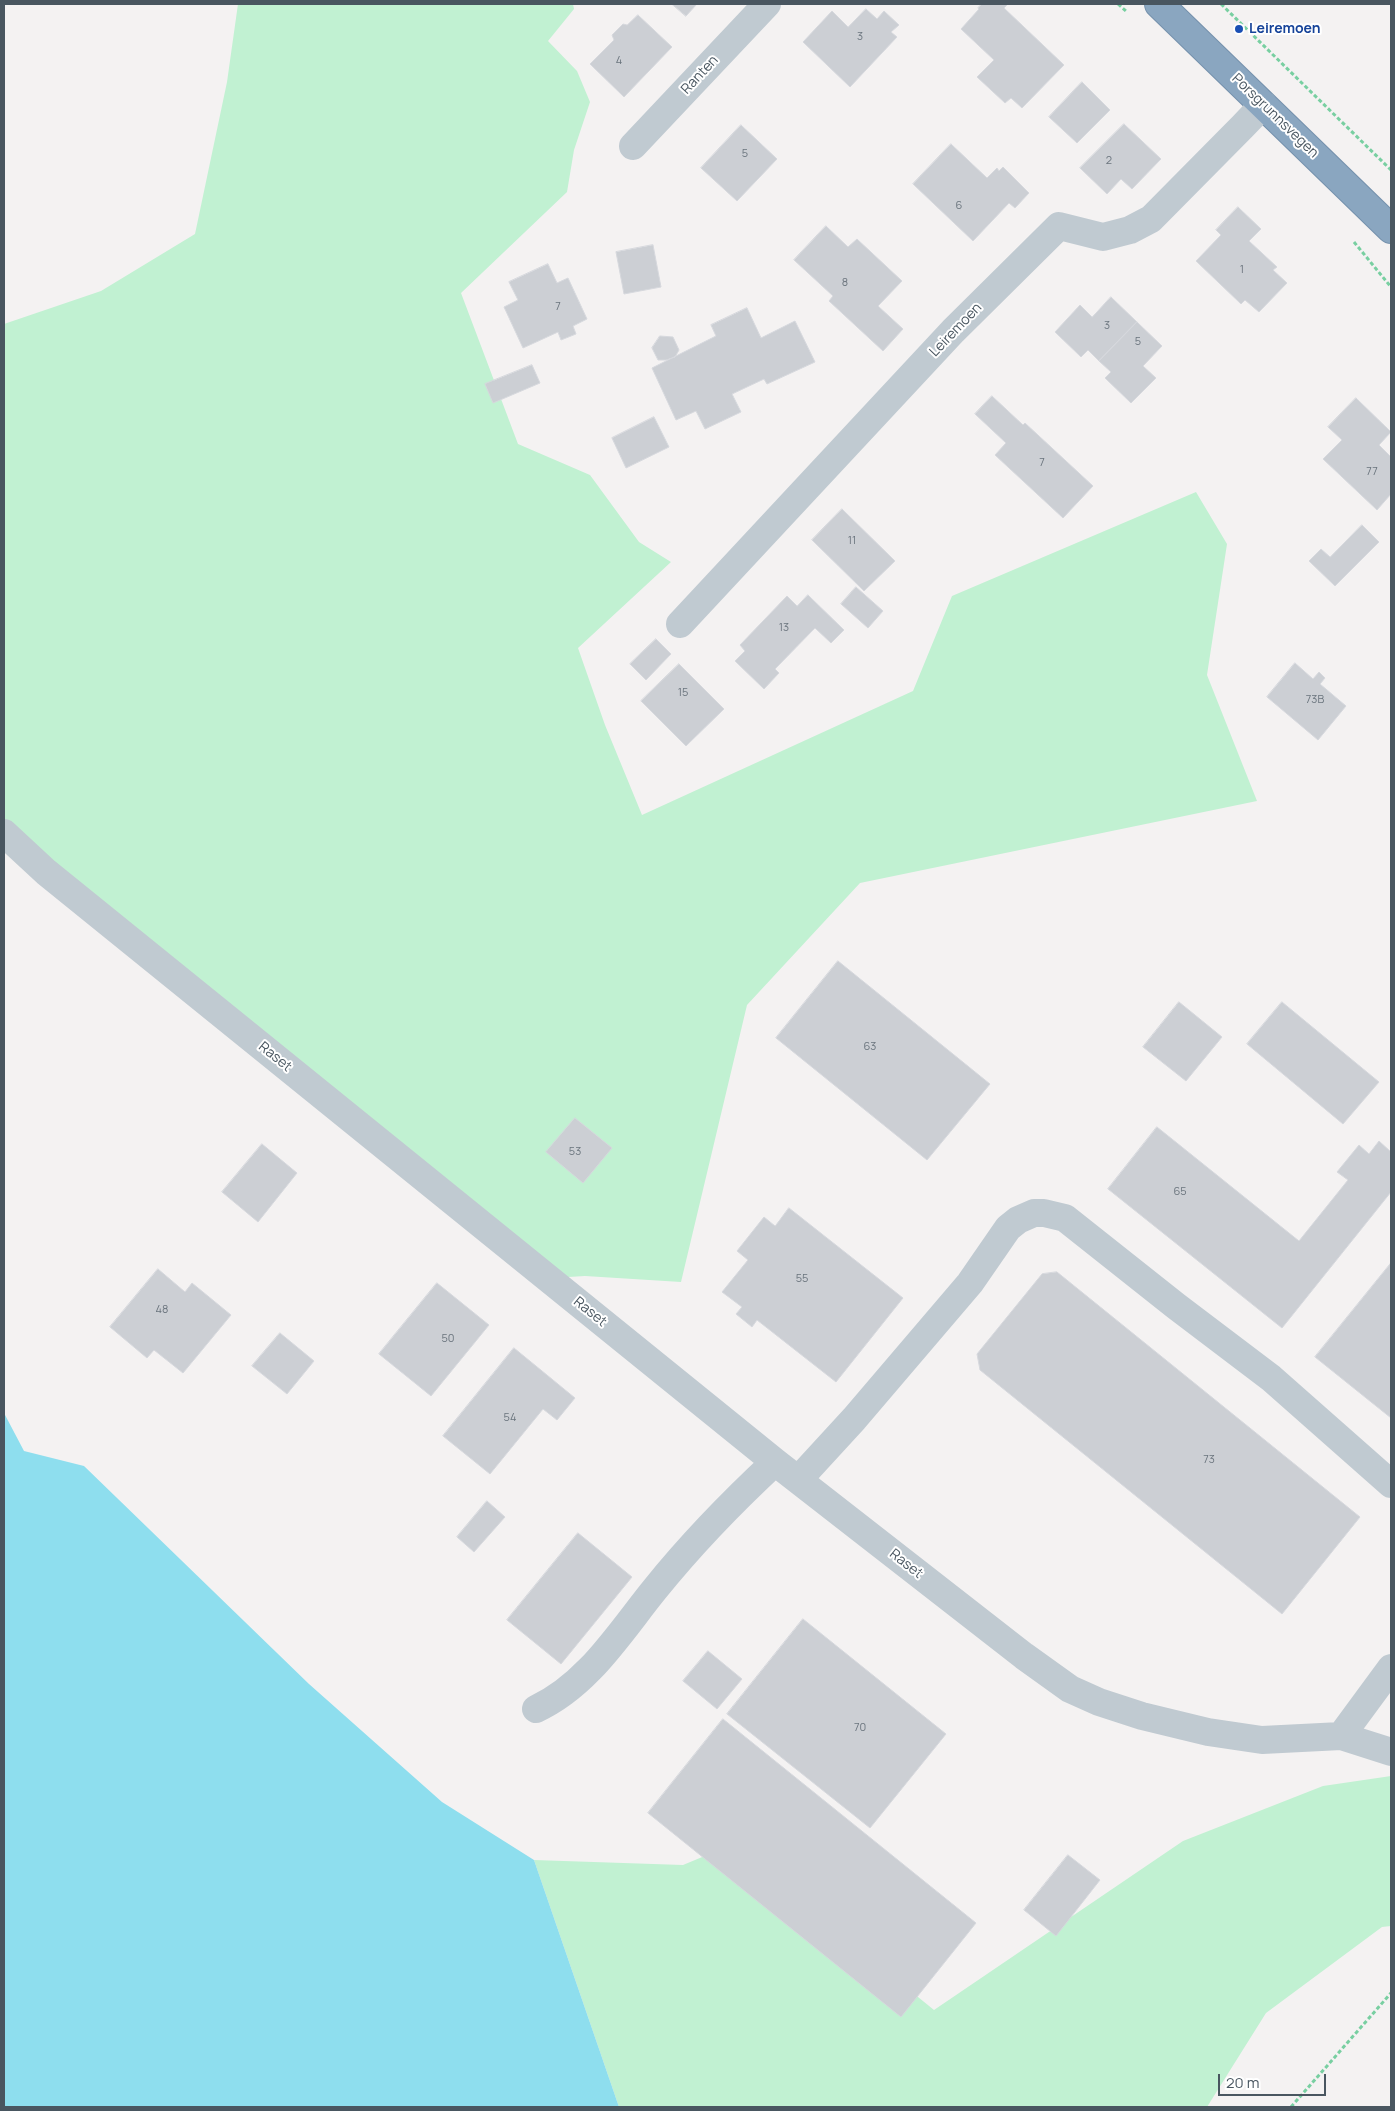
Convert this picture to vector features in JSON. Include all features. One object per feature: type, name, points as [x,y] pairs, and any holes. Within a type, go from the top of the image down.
[{"type":"highway","name":"Porsgrunnsvegen","points":[[1159,4],[1391,229]]},
{"type":"street","name":"Ranten","points":[[632,146],[767,4]]},
{"type":"street","name":"Leiremoen","points":[[680,624],[954,331],[1059,226],[1103,237],[1130,230],[1151,219],[1263,105]]},
{"type":"street","name":"Raset","points":[[4,833],[46,872],[775,1462],[1024,1656],[1070,1689],[1099,1702],[1142,1716],[1208,1732],[1262,1740],[1341,1736]]},
{"type":"street","points":[[798,1480],[854,1419],[970,1283],[1008,1228],[1018,1220],[1034,1213],[1044,1213],[1065,1218],[1271,1378],[1391,1484]]},
{"type":"street","points":[[536,1709],[552,1702],[578,1682],[618,1636],[654,1589],[718,1516],[775,1462]]},
{"type":"street","points":[[1391,1668],[1341,1736],[1391,1752]]},
{"type":"path","points":[[1222,4],[1391,170]]},
{"type":"path","points":[[1291,2107],[1391,1993]]},
{"type":"green space","points":[[238,4],[573,4],[574,9],[548,41],[577,71],[590,102],[574,150],[567,192],[461,293],[518,444],[590,475],[639,542],[671,562],[578,648],[605,725],[642,815],[913,691],[952,596],[1196,492],[1227,544],[1207,675],[1257,801],[860,883],[747,1005],[681,1282],[585,1276],[535,1279],[4,849],[4,324],[101,291],[195,234],[227,82]]},
{"type":"green space","points":[[1391,1776],[1391,1926],[1382,1927],[1266,2013],[1207,2107],[619,2107],[534,1860],[683,1865],[731,1845],[934,2010],[1183,1841],[1323,1786]]},
{"type":"water","points":[[4,1413],[24,1451],[84,1466],[309,1684],[442,1802],[534,1860],[619,2107],[4,2107]]},
{"type":"building","points":[[672,4],[697,4],[686,16]]},
{"type":"building","points":[[982,4],[1008,4],[1004,8],[1064,65],[1022,108],[1011,98],[1005,103],[977,77],[994,60],[961,29]]},
{"type":"building","points":[[866,9],[877,19],[884,11],[899,25],[891,32],[897,37],[850,87],[803,42],[832,11],[848,27]]},
{"type":"building","points":[[638,15],[672,47],[624,97],[590,64],[614,40],[612,35],[623,24],[627,25]]},
{"type":"building","points":[[1082,82],[1110,110],[1077,143],[1049,117]]},
{"type":"building","points":[[1124,124],[1161,159],[1132,189],[1121,179],[1107,194],[1080,168]]},
{"type":"building","points":[[741,125],[777,159],[737,201],[701,168]]},
{"type":"building","points":[[951,144],[987,178],[997,168],[999,171],[1003,167],[1029,193],[1015,208],[1009,203],[973,241],[913,184]]},
{"type":"building","points":[[1238,207],[1261,229],[1249,241],[1277,267],[1273,270],[1287,283],[1259,312],[1245,300],[1241,304],[1196,261],[1221,235],[1216,230]]},
{"type":"building","points":[[826,226],[848,247],[857,239],[902,281],[878,306],[903,329],[883,351],[829,301],[833,296],[794,260]]},
{"type":"building","points":[[653,245],[661,287],[624,294],[616,252]]},
{"type":"building","points":[[548,264],[557,283],[568,278],[587,319],[573,326],[576,334],[561,340],[558,332],[523,348],[504,307],[518,300],[509,282]]},
{"type":"building","points":[[1111,297],[1137,322],[1099,361],[1088,350],[1081,357],[1055,332],[1080,305],[1092,317]]},
{"type":"building","points":[[747,308],[761,338],[795,321],[815,362],[767,384],[764,379],[732,394],[741,412],[705,429],[696,411],[676,420],[652,368],[716,336],[711,325]]},
{"type":"building","points":[[1137,322],[1162,346],[1143,366],[1156,378],[1131,403],[1105,378],[1111,372],[1099,361]]},
{"type":"building","points":[[660,336],[673,337],[679,350],[675,357],[658,360],[652,348]]},
{"type":"building","points":[[532,365],[540,383],[493,403],[485,384]]},
{"type":"building","points":[[992,396],[1023,425],[1025,423],[1093,486],[1063,518],[995,455],[1006,443],[975,414]]},
{"type":"building","points":[[1356,398],[1391,432],[1379,445],[1391,457],[1391,494],[1377,510],[1323,459],[1342,440],[1328,427]]},
{"type":"building","points":[[654,417],[669,447],[626,468],[612,438]]},
{"type":"building","points":[[842,509],[895,561],[864,591],[812,540]]},
{"type":"building","points":[[1362,525],[1379,542],[1335,586],[1309,561],[1321,549],[1330,557]]},
{"type":"building","points":[[856,587],[883,611],[868,628],[841,604]]},
{"type":"building","points":[[808,595],[844,630],[831,643],[815,628],[775,669],[779,673],[764,689],[735,661],[745,651],[740,645],[787,596],[797,606]]},
{"type":"building","points":[[656,639],[671,654],[646,680],[630,664]]},
{"type":"building","points":[[1295,663],[1313,679],[1319,672],[1325,678],[1320,684],[1346,706],[1318,740],[1267,697]]},
{"type":"building","points":[[679,664],[724,709],[686,746],[641,701]]},
{"type":"building","points":[[838,961],[990,1084],[927,1160],[776,1038]]},
{"type":"building","points":[[1179,1002],[1222,1037],[1186,1081],[1143,1047]]},
{"type":"building","points":[[1282,1002],[1379,1082],[1343,1124],[1247,1044]]},
{"type":"building","points":[[575,1118],[612,1148],[583,1183],[546,1152]]},
{"type":"building","points":[[1157,1127],[1299,1241],[1348,1180],[1337,1172],[1359,1145],[1369,1154],[1379,1141],[1391,1152],[1391,1192],[1282,1328],[1108,1189]]},
{"type":"building","points":[[262,1144],[297,1173],[258,1222],[222,1192]]},
{"type":"building","points":[[789,1208],[903,1298],[836,1382],[757,1320],[752,1327],[736,1314],[742,1307],[722,1292],[748,1260],[737,1251],[764,1217],[775,1226]]},
{"type":"building","points":[[1391,1263],[1391,1418],[1315,1357]]},
{"type":"building","points":[[158,1269],[185,1292],[192,1283],[231,1315],[183,1373],[154,1350],[147,1358],[110,1327]]},
{"type":"building","points":[[1057,1272],[1360,1517],[1282,1614],[980,1370],[977,1354],[1042,1274]]},
{"type":"building","points":[[437,1283],[489,1325],[431,1396],[379,1354]]},
{"type":"building","points":[[280,1333],[314,1361],[287,1394],[252,1366]]},
{"type":"building","points":[[514,1348],[575,1398],[557,1420],[543,1409],[490,1474],[443,1436]]},
{"type":"building","points":[[487,1501],[505,1517],[474,1552],[457,1537]]},
{"type":"building","points":[[578,1533],[632,1577],[561,1664],[507,1620]]},
{"type":"building","points":[[803,1619],[946,1734],[870,1828],[727,1714]]},
{"type":"building","points":[[708,1651],[742,1679],[717,1709],[683,1681]]},
{"type":"building","points":[[723,1719],[976,1923],[901,2017],[648,1813]]},
{"type":"building","points":[[1068,1855],[1100,1880],[1056,1936],[1024,1910]]},
{"type":"place","name":"Leiremoen","points":[[1239,29]]}]
